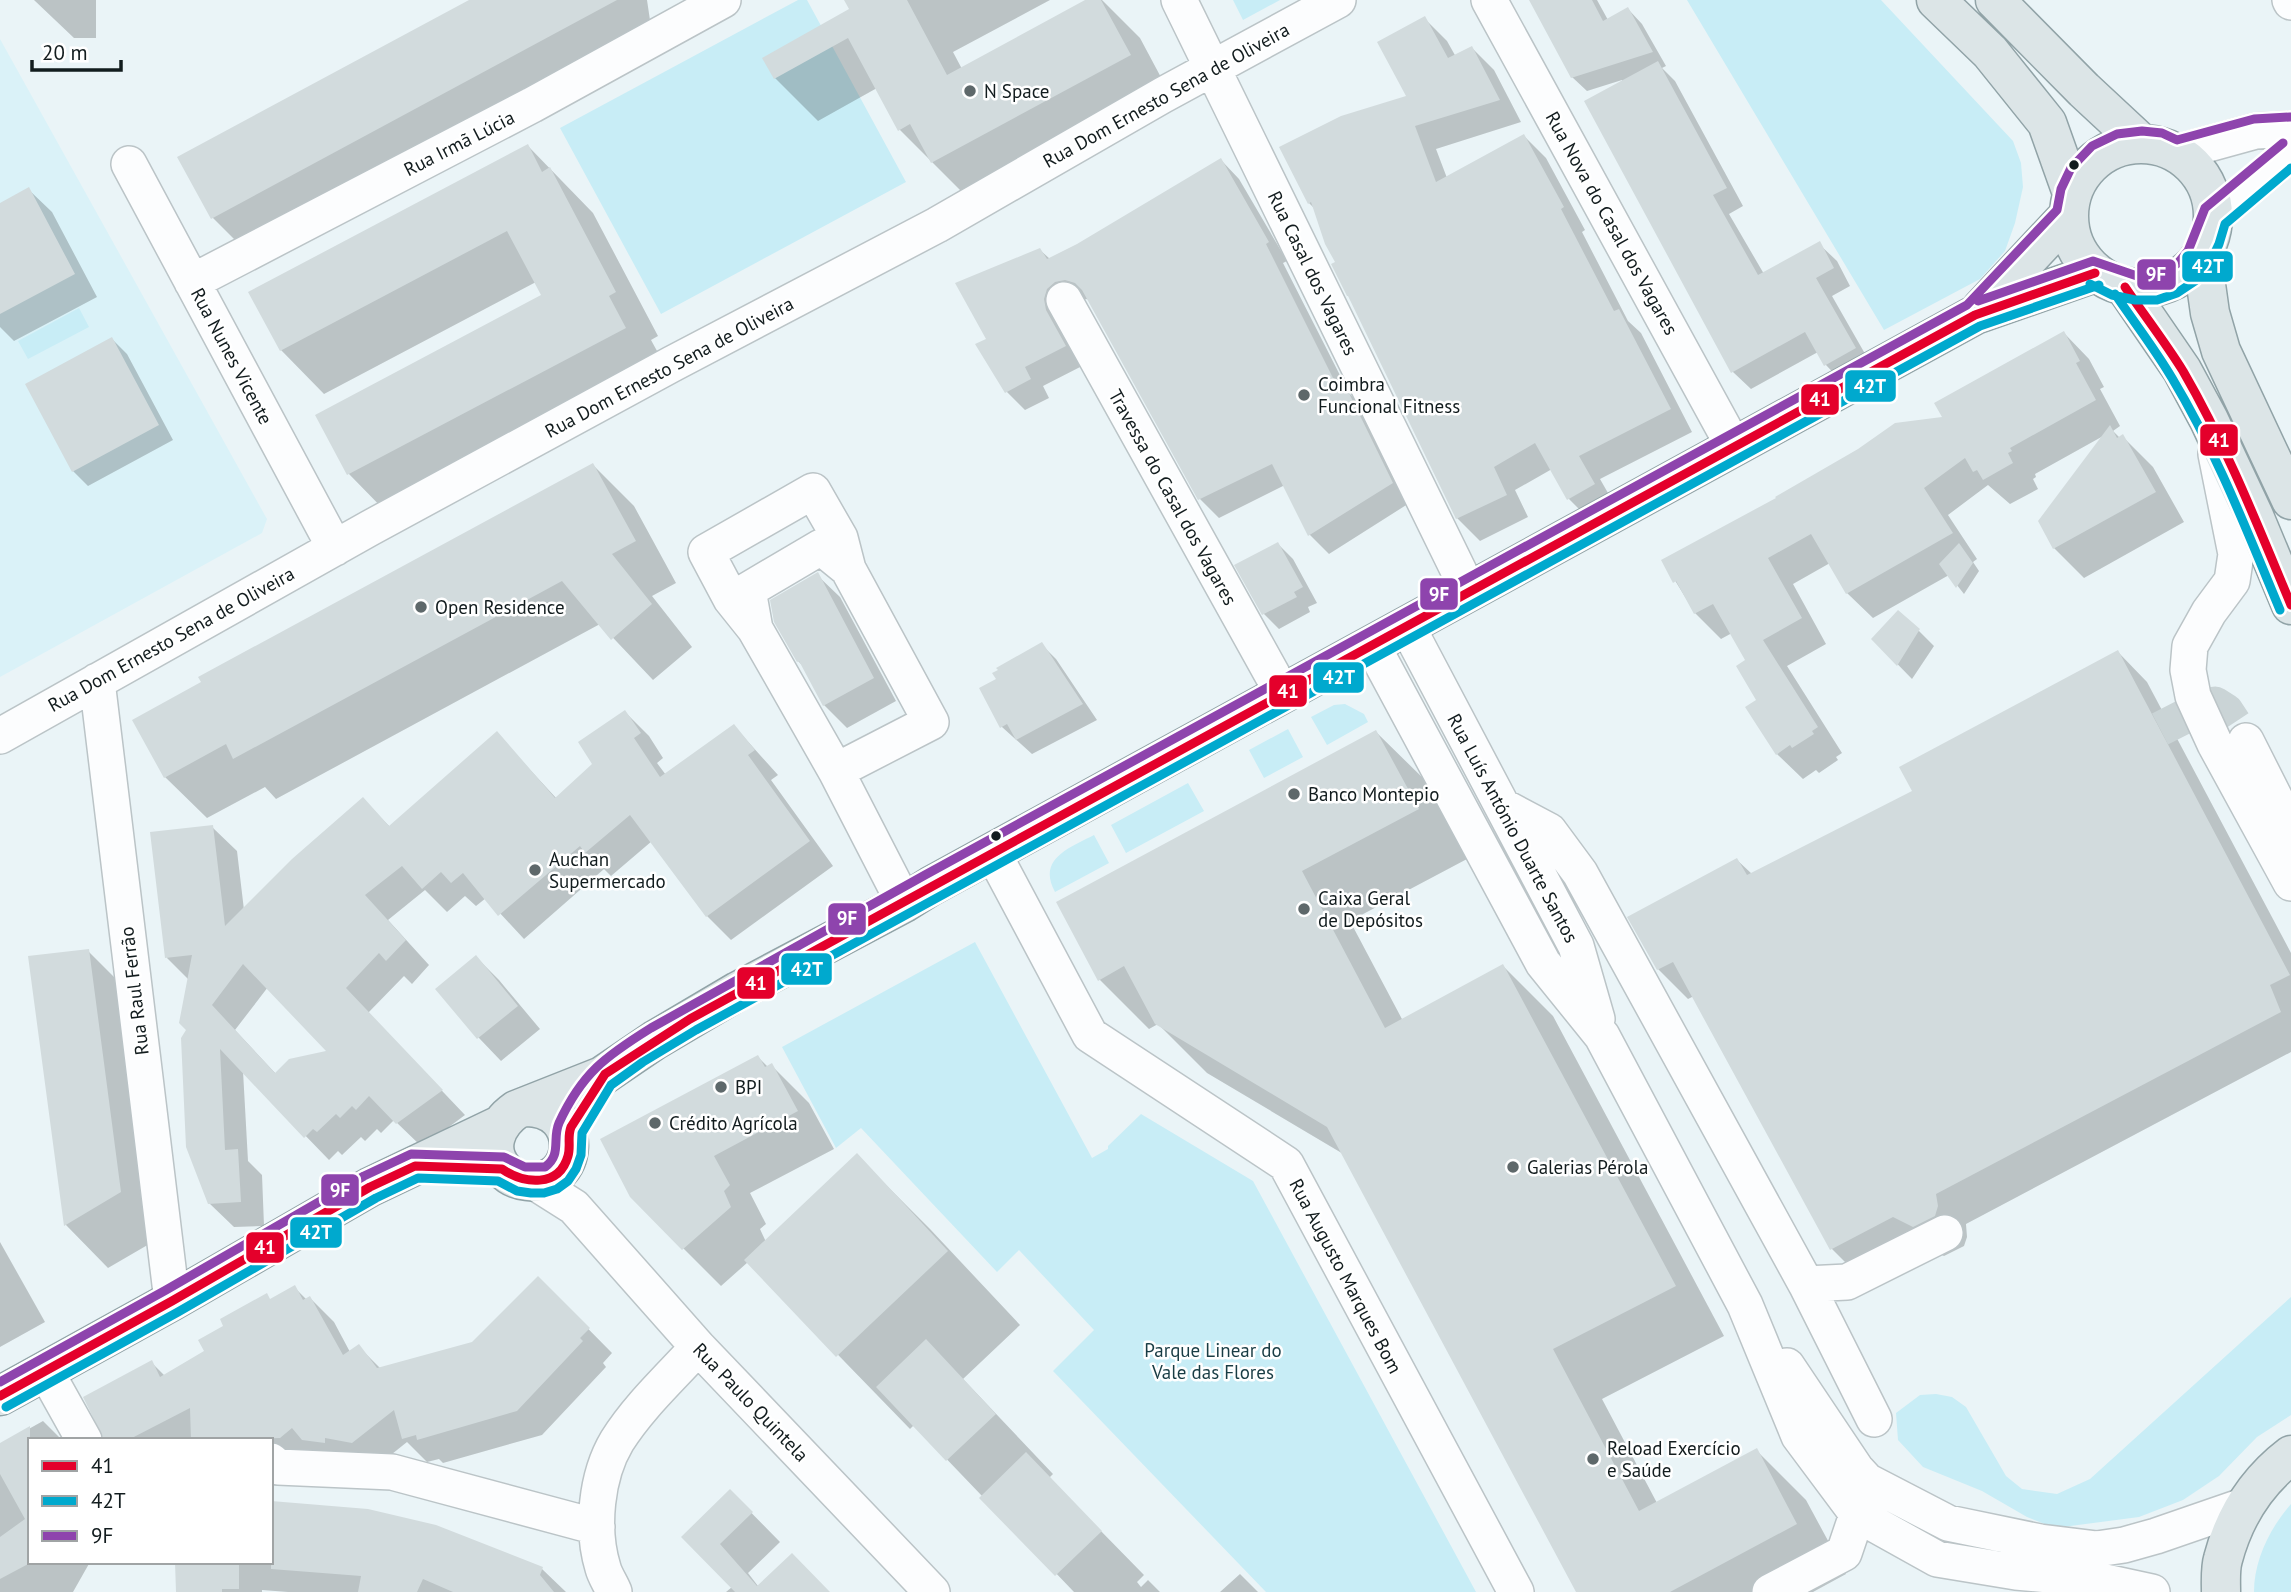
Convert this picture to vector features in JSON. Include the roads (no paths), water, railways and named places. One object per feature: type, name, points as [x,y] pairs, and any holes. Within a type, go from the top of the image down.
[{"type":"main road","points":[[1936,0],[1990,52],[2047,123],[2070,205],[2071,237],[2081,257],[2110,280],[2182,370],[2255,516],[2291,605]]},
{"type":"main road","points":[[0,1396],[370,1187],[513,1116],[602,1076],[655,1040],[738,991],[904,903],[1975,315],[2110,280],[2146,289],[2168,284],[2187,273],[2202,256],[2210,238],[2214,218],[2211,198],[2204,180],[2192,164],[2158,148],[2084,90],[1994,0]]},
{"type":"main road","points":[[1975,315],[2070,205],[2082,173],[2098,157],[2119,146],[2158,148]]},
{"type":"main road","points":[[2202,256],[2210,313],[2221,351],[2291,500]]},
{"type":"main road","points":[[543,1161],[602,1076]]},
{"type":"main road","points":[[547,1110],[563,1123],[543,1161],[497,1159],[495,1136],[513,1116],[547,1110]]},
{"type":"main road","points":[[415,1166],[543,1161]]},
{"type":"main road","points":[[2221,1592],[2222,1561],[2244,1506],[2264,1479],[2291,1455]]},
{"type":"street","name":"Rua Irmã Lúcia","points":[[192,282],[532,105],[723,0]]},
{"type":"street","name":"Rua Casal dos Vagares","points":[[1179,0],[1469,592]]},
{"type":"street","name":"Rua Dom Ernesto Sena de Oliveira","points":[[0,736],[335,548],[684,358],[937,225],[1212,68],[1338,0]]},
{"type":"street","name":"Rua Nova do Casal dos Vagares","points":[[1489,0],[1734,447]]},
{"type":"street","points":[[2158,148],[2256,131],[2291,129]]},
{"type":"street","points":[[2214,218],[2291,152]]},
{"type":"street","name":"Rua Nunes Vicente","points":[[129,164],[335,548]]},
{"type":"street","name":"Travessa do Casal dos Vagares","points":[[1064,300],[1283,694]]},
{"type":"street","points":[[2208,420],[2236,554],[2232,582],[2209,612],[2190,646],[2188,670],[2193,696],[2215,744],[2291,883]]},
{"type":"street","points":[[836,771],[931,722],[848,569],[840,538],[813,491],[706,552],[731,599],[755,629],[836,771],[904,903]]},
{"type":"street","points":[[755,629],[748,590],[821,547],[848,569]]},
{"type":"street","name":"Rua Luís António Duarte Santos","points":[[1407,626],[1576,946],[1602,1036]]},
{"type":"street","name":"Rua Luís António Duarte Santos","points":[[1372,645],[1543,963],[1602,1036],[1745,1305],[1799,1436],[1858,1515],[1937,1559],[2010,1582],[2092,1579],[2152,1592]]},
{"type":"street","name":"Rua Raul Ferrão","points":[[97,681],[172,1301]]},
{"type":"street","points":[[2246,741],[2291,830]]},
{"type":"street","points":[[1502,806],[1549,831],[1580,873],[1806,1284],[1874,1419]]},
{"type":"street","name":"Rua Augusto Marques Bom","points":[[993,853],[1090,1035],[1286,1164],[1516,1592]]},
{"type":"street","name":"Rua Paulo Quintela","points":[[543,1161],[575,1207],[698,1347],[932,1592]]},
{"type":"street","points":[[1806,1284],[1847,1282],[1945,1233]]},
{"type":"street","name":"Rua Luís António Duarte Santos","points":[[1745,1305],[1856,1469],[1867,1480],[1948,1523],[2040,1542],[2097,1549],[2124,1545],[2244,1506]]},
{"type":"street","points":[[614,1592],[603,1567],[597,1527],[602,1478],[616,1443],[638,1413],[698,1347]]},
{"type":"street","points":[[46,1371],[82,1438]]},
{"type":"street","points":[[275,1464],[392,1472],[597,1527]]},
{"type":"street","points":[[1770,1592],[1844,1552],[1867,1480]]},
{"type":"street","points":[[2010,1582],[2040,1542]]},
{"type":"tunnel","points":[[2160,729],[2203,707],[2215,704],[2226,711],[2246,741]]},
{"type":"place","name":"N Space","points":[[970,91]]},
{"type":"place","name":"Coimbra Funcional Fitness","points":[[1304,395]]},
{"type":"place","name":"Open Residence","points":[[421,607]]},
{"type":"place","name":"Banco Montepio","points":[[1294,794]]},
{"type":"place","name":"Auchan Supermercado","points":[[535,870]]},
{"type":"place","name":"Caixa Geral de Depósitos","points":[[1304,909]]},
{"type":"place","name":"BPI","points":[[721,1087]]},
{"type":"place","name":"Crédito Agrícola","points":[[655,1123]]},
{"type":"place","name":"Galerias Pérola","points":[[1513,1167]]},
{"type":"place","name":"Reload Exercício e Saúde","points":[[1593,1459]]},
{"type":"park label","name":"Parque Linear do Vale das Flores","points":[[1213,1361]]}]
